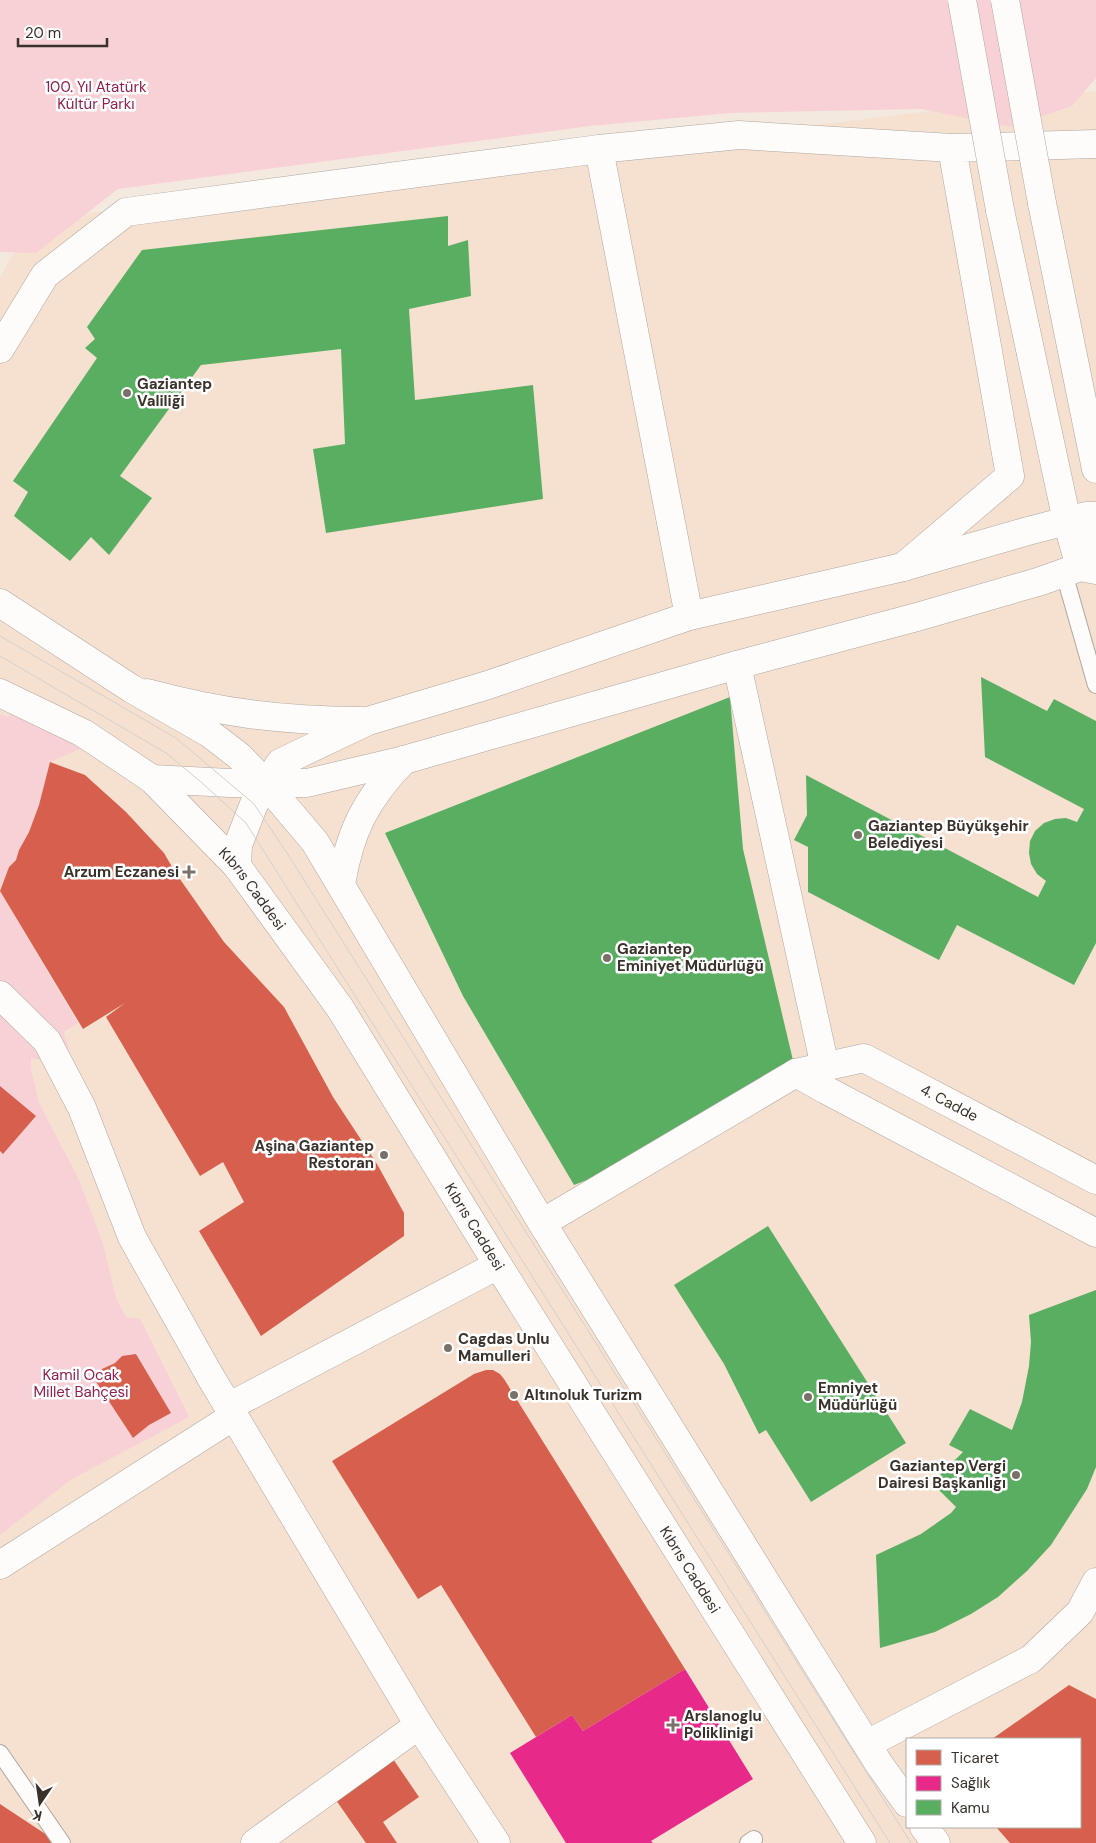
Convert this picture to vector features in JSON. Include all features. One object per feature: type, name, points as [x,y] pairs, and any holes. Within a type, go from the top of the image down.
[{"type":"main road","points":[[152,779],[230,784],[307,783],[404,760],[1080,570],[1086,522],[1000,210],[962,0]]},
{"type":"main road","points":[[1005,0],[1042,203],[1096,470]]},
{"type":"main road","points":[[0,349],[44,275],[126,212],[599,149],[739,135],[952,148],[1096,144]]},
{"type":"main road","points":[[903,568],[1010,476],[952,148]]},
{"type":"main road","points":[[599,149],[689,616]]},
{"type":"main road","points":[[237,866],[238,845],[254,804],[280,763],[368,721],[488,685],[689,616],[903,568],[1028,530],[1086,522]]},
{"type":"main road","points":[[0,603],[132,689],[210,733],[239,756],[266,784],[315,842],[542,1222],[866,1744],[906,1802]]},
{"type":"main road","points":[[736,666],[825,1079]]},
{"type":"main road","points":[[132,689],[225,712],[282,719],[368,721]]},
{"type":"main road","name":"Kıbrıs Caddesi","points":[[0,693],[83,733],[152,779],[237,866],[340,1008],[498,1265],[862,1843]]},
{"type":"main road","points":[[341,884],[345,859],[352,836],[363,813],[388,776],[404,760]]},
{"type":"main road","points":[[0,995],[47,1042],[82,1108],[132,1237],[231,1411],[419,1725],[496,1843]]},
{"type":"main road","name":"4. Cadde","points":[[825,1079],[864,1058],[1096,1180]]},
{"type":"main road","points":[[542,1222],[796,1073],[825,1079],[1096,1233]]},
{"type":"main road","points":[[0,1565],[231,1411],[498,1265]]},
{"type":"main road","points":[[866,1744],[1031,1659],[1088,1618],[1096,1582]]},
{"type":"main road","points":[[255,1843],[419,1725]]},
{"type":"main road","points":[[925,1828],[936,1843]]},
{"type":"lane","points":[[1080,570],[1096,685]]},
{"type":"lane","points":[[0,1753],[62,1843]]},
{"type":"shaded area","points":[[1096,91],[1096,1843],[0,1843],[0,277],[33,220]]},
{"type":"green space","name":"100. Yıl Atatürk Kültür Parkı","points":[[0,0],[1096,0],[1096,78],[1072,106],[1011,127],[921,109],[730,113],[590,126],[118,189],[36,253],[0,252]]},
{"type":"green space","points":[[15,711],[89,741],[80,749],[50,762],[39,805],[29,832],[16,860],[9,867],[0,889],[0,714],[7,717]]},
{"type":"green space","points":[[0,891],[78,1023],[65,1031],[64,1035],[69,1048],[65,1051],[0,992]]},
{"type":"green space","name":"Kamil Ocak Millet Bahçesi","points":[[0,999],[53,1062],[31,1058],[31,1068],[39,1103],[79,1180],[103,1243],[116,1298],[126,1317],[140,1319],[189,1417],[72,1479],[0,1535]]},
{"type":"building: Ticaret","points":[[50,762],[85,775],[126,812],[164,853],[224,942],[284,1007],[333,1097],[377,1164],[404,1213],[404,1236],[261,1336],[199,1231],[244,1202],[223,1162],[200,1176],[106,1017],[125,1003],[83,1029],[0,891],[9,867],[16,860],[29,832],[39,805]]},
{"type":"building: Ticaret","points":[[0,1086],[36,1116],[3,1154],[0,1151]]},
{"type":"building: Ticaret","points":[[136,1354],[171,1413],[149,1425],[133,1438],[95,1380],[102,1369],[115,1363],[122,1356]]},
{"type":"building: Ticaret","points":[[493,1370],[504,1379],[685,1669],[583,1731],[572,1715],[536,1737],[441,1585],[418,1599],[332,1461],[474,1374]]},
{"type":"building: Ticaret","points":[[1069,1685],[1096,1699],[1096,1843],[1010,1843],[997,1828],[1081,1828],[1081,1738],[993,1738]]},
{"type":"building: Ticaret","points":[[389,1753],[419,1797],[383,1822],[397,1843],[366,1843],[331,1793]]},
{"type":"building: Ticaret","points":[[0,1804],[59,1843],[0,1843]]},
{"type":"building: Sağlık","points":[[685,1669],[753,1779],[651,1841],[653,1843],[566,1843],[510,1753],[572,1715],[583,1731]]},
{"type":"building: Kamu","name":"Gaziantep Valiliği","points":[[448,216],[448,246],[468,240],[471,296],[409,309],[415,400],[533,385],[543,499],[326,533],[313,449],[345,444],[341,349],[201,365],[120,476],[152,498],[109,555],[91,537],[70,561],[14,516],[28,492],[13,481],[97,358],[85,348],[95,339],[87,327],[142,250]]},
{"type":"building: Kamu","name":"Gaziantep Büyükşehir Belediyesi","points":[[981,677],[1047,711],[1054,699],[1096,721],[1096,943],[1074,985],[957,925],[939,960],[808,892],[808,847],[794,840],[807,815],[806,775],[1038,897],[1046,881],[1037,874],[1031,864],[1029,853],[1030,841],[1035,831],[1044,823],[1055,819],[1066,818],[1077,822],[1084,809],[985,757]]},
{"type":"building: Kamu","name":"Gaziantep Eminiyet Müdürlüğü","points":[[730,697],[743,849],[796,1073],[665,1150],[574,1185],[463,996],[385,833]]},
{"type":"building: Kamu","name":"Emniyet Müdürlüğü","points":[[768,1226],[906,1443],[811,1502],[766,1430],[759,1434],[724,1364],[674,1285]]},
{"type":"building: Kamu","name":"Gaziantep Vergi Dairesi Başkanlığı","points":[[1096,1290],[1096,1467],[1087,1489],[1051,1545],[1027,1571],[998,1597],[971,1614],[935,1632],[880,1648],[876,1555],[921,1534],[951,1513],[956,1507],[932,1483],[963,1452],[949,1445],[970,1409],[1012,1430],[1022,1402],[1029,1366],[1031,1342],[1029,1315]]},
{"type":"tram line","points":[[0,636],[176,738],[254,804],[287,853],[911,1843]]},
{"type":"tram line","points":[[0,656],[166,753],[246,823],[890,1843]]},
{"type":"place","name":"Gaziantep Valiliği","points":[[127,393]]},
{"type":"place","name":"Gaziantep Büyükşehir Belediyesi","points":[[858,835]]},
{"type":"place","name":"Arzum Eczanesi","points":[[189,872]]},
{"type":"place","name":"Gaziantep Eminiyet Müdürlüğü","points":[[607,958]]},
{"type":"place","name":"Aşina Gaziantep Restoran","points":[[384,1155]]},
{"type":"place","name":"Cagdas Unlu Mamulleri","points":[[448,1348]]},
{"type":"place","name":"Altınoluk Turizm","points":[[514,1395]]},
{"type":"place","name":"Emniyet Müdürlüğü","points":[[808,1397]]},
{"type":"place","name":"Gaziantep Vergi Dairesi Başkanlığı","points":[[1016,1475]]},
{"type":"place","name":"Arslanoglu Poliklinigi","points":[[673,1725]]}]
